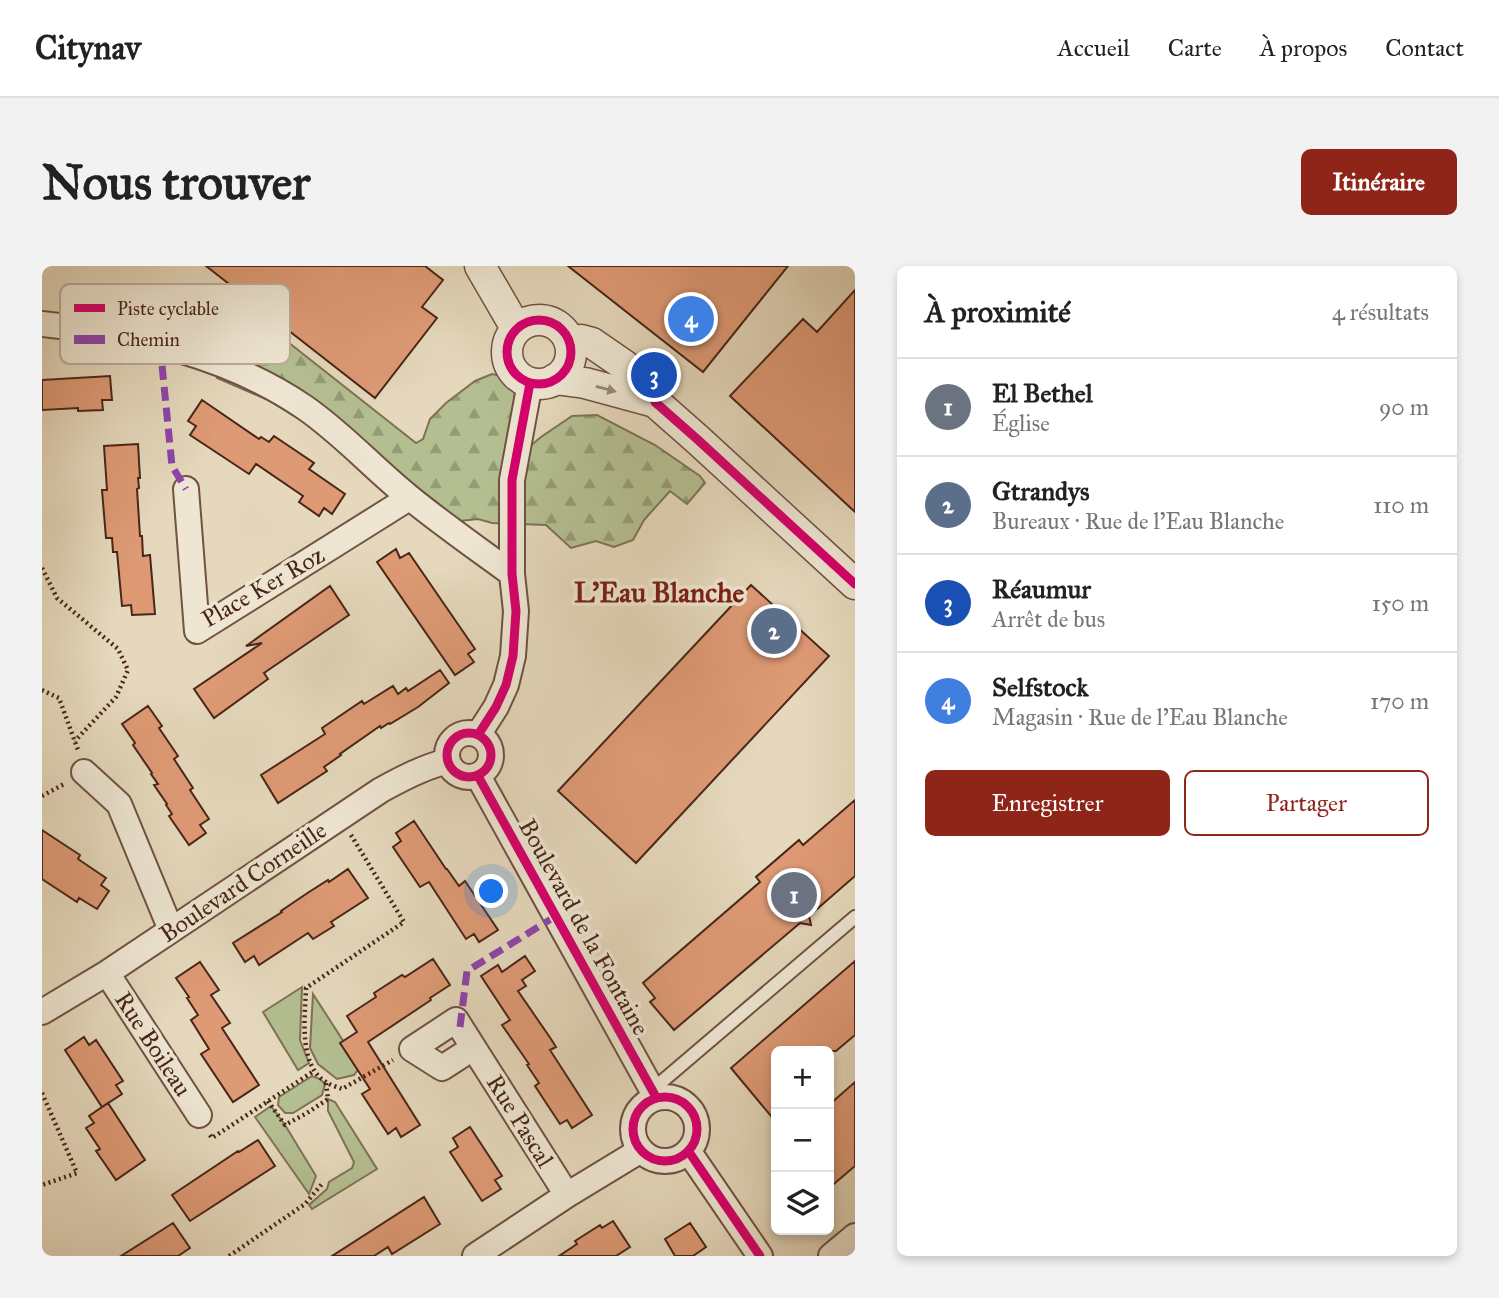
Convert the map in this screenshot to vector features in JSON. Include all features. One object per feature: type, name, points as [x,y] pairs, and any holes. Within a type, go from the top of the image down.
[{"type":"street","points":[[480,266],[516,328]]},
{"type":"street","points":[[543,381],[565,372],[572,351],[561,328],[549,321],[534,320],[516,328],[508,342],[508,359],[515,373],[543,381],[584,383],[655,402]]},
{"type":"street","points":[[42,324],[60,326]]},
{"type":"street","points":[[570,342],[592,342],[624,365],[655,402],[855,584]]},
{"type":"street","points":[[219,364],[249,376],[304,407],[409,498],[512,574]]},
{"type":"street","points":[[478,735],[506,685],[513,656],[516,611],[512,574],[512,480],[543,381]]},
{"type":"street","name":"Place Ker Roz","points":[[186,489],[197,631],[409,498]]},
{"type":"street","points":[[465,734],[478,735],[486,741],[491,750],[491,760],[478,776],[460,775],[451,768],[448,749],[455,739],[465,734]]},
{"type":"street","name":"Boulevard Corneille","points":[[42,1012],[107,973],[381,790],[414,772],[448,761]]},
{"type":"street","points":[[84,772],[119,804],[171,930]]},
{"type":"street","name":"Boulevard de la Fontaine","points":[[478,776],[654,1093]]},
{"type":"street","name":"Rue Boileau","points":[[107,973],[199,1115]]},
{"type":"street","name":"Rue Pascal","points":[[473,1048],[442,1068],[412,1049],[456,1020],[567,1195]]},
{"type":"street","points":[[654,1093],[686,1103],[697,1122],[695,1142],[689,1152],[680,1158],[659,1161],[640,1150],[635,1141],[632,1130],[634,1119],[639,1109],[654,1093]]},
{"type":"street","points":[[475,1256],[640,1150]]},
{"type":"street","points":[[689,1152],[761,1256]]},
{"type":"street","points":[[831,1256],[855,1236]]},
{"type":"lane","points":[[654,1093],[855,917]]},
{"type":"path","points":[[42,568],[57,598],[118,649],[128,670],[116,697],[75,741],[59,698],[42,690]]},
{"type":"path","points":[[340,817],[404,922],[306,988],[304,1042],[314,1071],[326,1083],[342,1088],[412,1049]]},
{"type":"path","points":[[199,1115],[212,1138],[314,1071]]},
{"type":"path","points":[[268,1101],[285,1125],[328,1099],[326,1083]]},
{"type":"path","points":[[42,1093],[77,1173],[42,1185]]},
{"type":"path","points":[[229,1256],[305,1204],[322,1184]]},
{"type":"green space","points":[[290,344],[416,443],[423,439],[430,419],[475,381],[492,374],[507,377],[515,394],[511,424],[529,447],[572,416],[597,415],[655,445],[700,476],[705,483],[687,504],[670,491],[644,520],[633,540],[614,547],[596,541],[571,548],[546,525],[492,523],[478,519],[451,522],[346,448],[268,400],[217,378],[225,364],[290,364]]},
{"type":"green space","points":[[302,987],[300,1040],[309,1063],[298,1070],[263,1012]]},
{"type":"green space","points":[[313,994],[360,1067],[354,1075],[337,1079],[318,1064],[310,1048]]},
{"type":"green space","points":[[312,1076],[325,1084],[322,1095],[293,1113],[285,1113],[278,1105],[279,1097]]},
{"type":"green space","points":[[328,1099],[335,1102],[377,1169],[312,1209],[309,1205],[327,1189],[329,1182],[352,1168],[354,1162],[328,1111]]},
{"type":"green space","points":[[271,1106],[316,1176],[309,1194],[255,1117]]},
{"type":"building","points":[[206,266],[425,266],[443,280],[422,307],[437,318],[375,398],[290,332],[290,284],[229,284]]},
{"type":"building","points":[[568,266],[788,266],[703,372]]},
{"type":"building","points":[[855,290],[855,512],[730,396],[803,319],[817,332]]},
{"type":"building","points":[[110,376],[112,400],[102,400],[103,410],[42,410],[42,380]]},
{"type":"building","points":[[202,400],[259,439],[261,437],[269,442],[274,436],[314,463],[309,469],[345,494],[332,514],[324,508],[319,516],[299,502],[303,496],[256,464],[249,474],[190,435],[196,426],[188,421]]},
{"type":"building","points":[[138,444],[140,536],[143,556],[150,555],[155,614],[132,615],[131,605],[122,606],[117,552],[113,552],[112,538],[106,538],[102,490],[107,490],[104,446]]},
{"type":"building","points":[[396,549],[400,558],[409,553],[475,649],[468,654],[474,662],[455,675],[377,562]]},
{"type":"building","points":[[751,585],[829,656],[636,863],[558,791]]},
{"type":"building","points":[[330,586],[349,615],[264,673],[268,679],[214,718],[194,689],[262,643],[246,646]]},
{"type":"building","points":[[440,670],[449,683],[418,707],[390,724],[381,728],[380,726],[340,754],[324,767],[327,771],[278,803],[261,775],[325,734],[322,728],[362,701],[364,704],[393,686],[398,694],[406,688],[408,691]]},
{"type":"building","points":[[148,706],[178,756],[174,759],[193,788],[190,790],[209,819],[200,825],[206,833],[189,845],[169,816],[172,814],[154,785],[158,784],[122,724]]},
{"type":"building","points":[[855,800],[855,876],[809,916],[811,925],[800,923],[674,1030],[650,1002],[655,998],[643,983],[760,882],[756,877],[799,840],[803,845]]},
{"type":"building","points":[[414,821],[459,886],[465,881],[498,930],[479,942],[474,934],[466,939],[429,882],[420,887],[393,847],[401,841],[396,833]]},
{"type":"building","points":[[42,830],[80,855],[78,859],[106,878],[101,885],[109,891],[97,909],[79,898],[77,902],[42,879]]},
{"type":"building","points":[[348,869],[368,898],[331,922],[334,926],[313,939],[308,933],[259,965],[254,956],[245,962],[233,943]]},
{"type":"building","points":[[525,956],[535,971],[522,980],[526,986],[518,991],[556,1047],[550,1050],[592,1115],[572,1128],[567,1120],[560,1124],[535,1086],[539,1083],[527,1065],[529,1064],[502,1025],[510,1020],[481,976],[498,965],[502,972]]},
{"type":"building","points":[[433,959],[450,985],[368,1042],[420,1125],[401,1137],[396,1128],[388,1134],[362,1094],[370,1089],[340,1043],[357,1032],[347,1016],[376,997],[374,993]]},
{"type":"building","points":[[855,961],[855,1035],[836,1051],[834,1046],[771,1046],[771,1116],[731,1068]]},
{"type":"building","points":[[200,962],[219,990],[211,995],[230,1023],[222,1028],[259,1085],[233,1102],[201,1054],[209,1049],[191,1020],[198,1015],[176,978]]},
{"type":"building","points":[[84,1037],[89,1045],[96,1040],[123,1081],[116,1085],[122,1094],[102,1107],[65,1050]]},
{"type":"building","points":[[855,1082],[855,1166],[834,1184],[834,1109],[834,1101]]},
{"type":"building","points":[[108,1103],[145,1160],[116,1180],[96,1151],[100,1149],[86,1128],[94,1123],[89,1116]]},
{"type":"building","points":[[470,1127],[502,1176],[495,1180],[501,1189],[482,1201],[450,1152],[458,1147],[453,1138]]},
{"type":"building","points":[[258,1140],[275,1166],[190,1221],[172,1195]]},
{"type":"building","points":[[424,1197],[440,1224],[392,1254],[388,1247],[374,1256],[332,1256]]},
{"type":"building","points":[[613,1221],[630,1247],[616,1256],[559,1256],[577,1244],[575,1241],[600,1225],[602,1228]]},
{"type":"building","points":[[173,1223],[190,1248],[178,1256],[121,1256]]},
{"type":"building","points":[[690,1223],[706,1247],[693,1256],[675,1256],[665,1239]]},
{"type":"marked path","points":[[162,364],[172,466],[186,489]]},
{"type":"marked path","points":[[460,1027],[467,971],[556,916]]},
{"type":"cycle path","points":[[533,320],[545,320],[562,329],[569,340],[571,352],[569,364],[562,375],[545,384],[533,384],[521,379],[512,370],[507,358],[507,346],[512,334],[521,325],[533,320]]},
{"type":"cycle path","points":[[478,735],[506,685],[513,656],[516,611],[512,574],[512,480],[530,383]]},
{"type":"cycle path","points":[[655,402],[855,584]]},
{"type":"cycle path","points":[[469,733],[484,740],[491,755],[484,770],[469,777],[454,770],[447,755],[454,740],[469,733]]},
{"type":"cycle path","points":[[478,776],[656,1097]]},
{"type":"cycle path","points":[[659,1097],[671,1097],[688,1106],[695,1117],[697,1129],[695,1141],[688,1152],[671,1161],[659,1161],[647,1156],[638,1147],[633,1135],[633,1123],[638,1111],[647,1102],[659,1097]]},
{"type":"cycle path","points":[[689,1152],[760,1256]]},
{"type":"place","name":"Selfstock","points":[[691,319]]},
{"type":"place","name":"Réaumur","points":[[654,375]]},
{"type":"place","name":"Gtrandys","points":[[774,631]]},
{"type":"place","name":"El Bethel","points":[[794,895]]},
{"type":"district","name":"L'Eau Blanche","points":[[659,592]]}]
